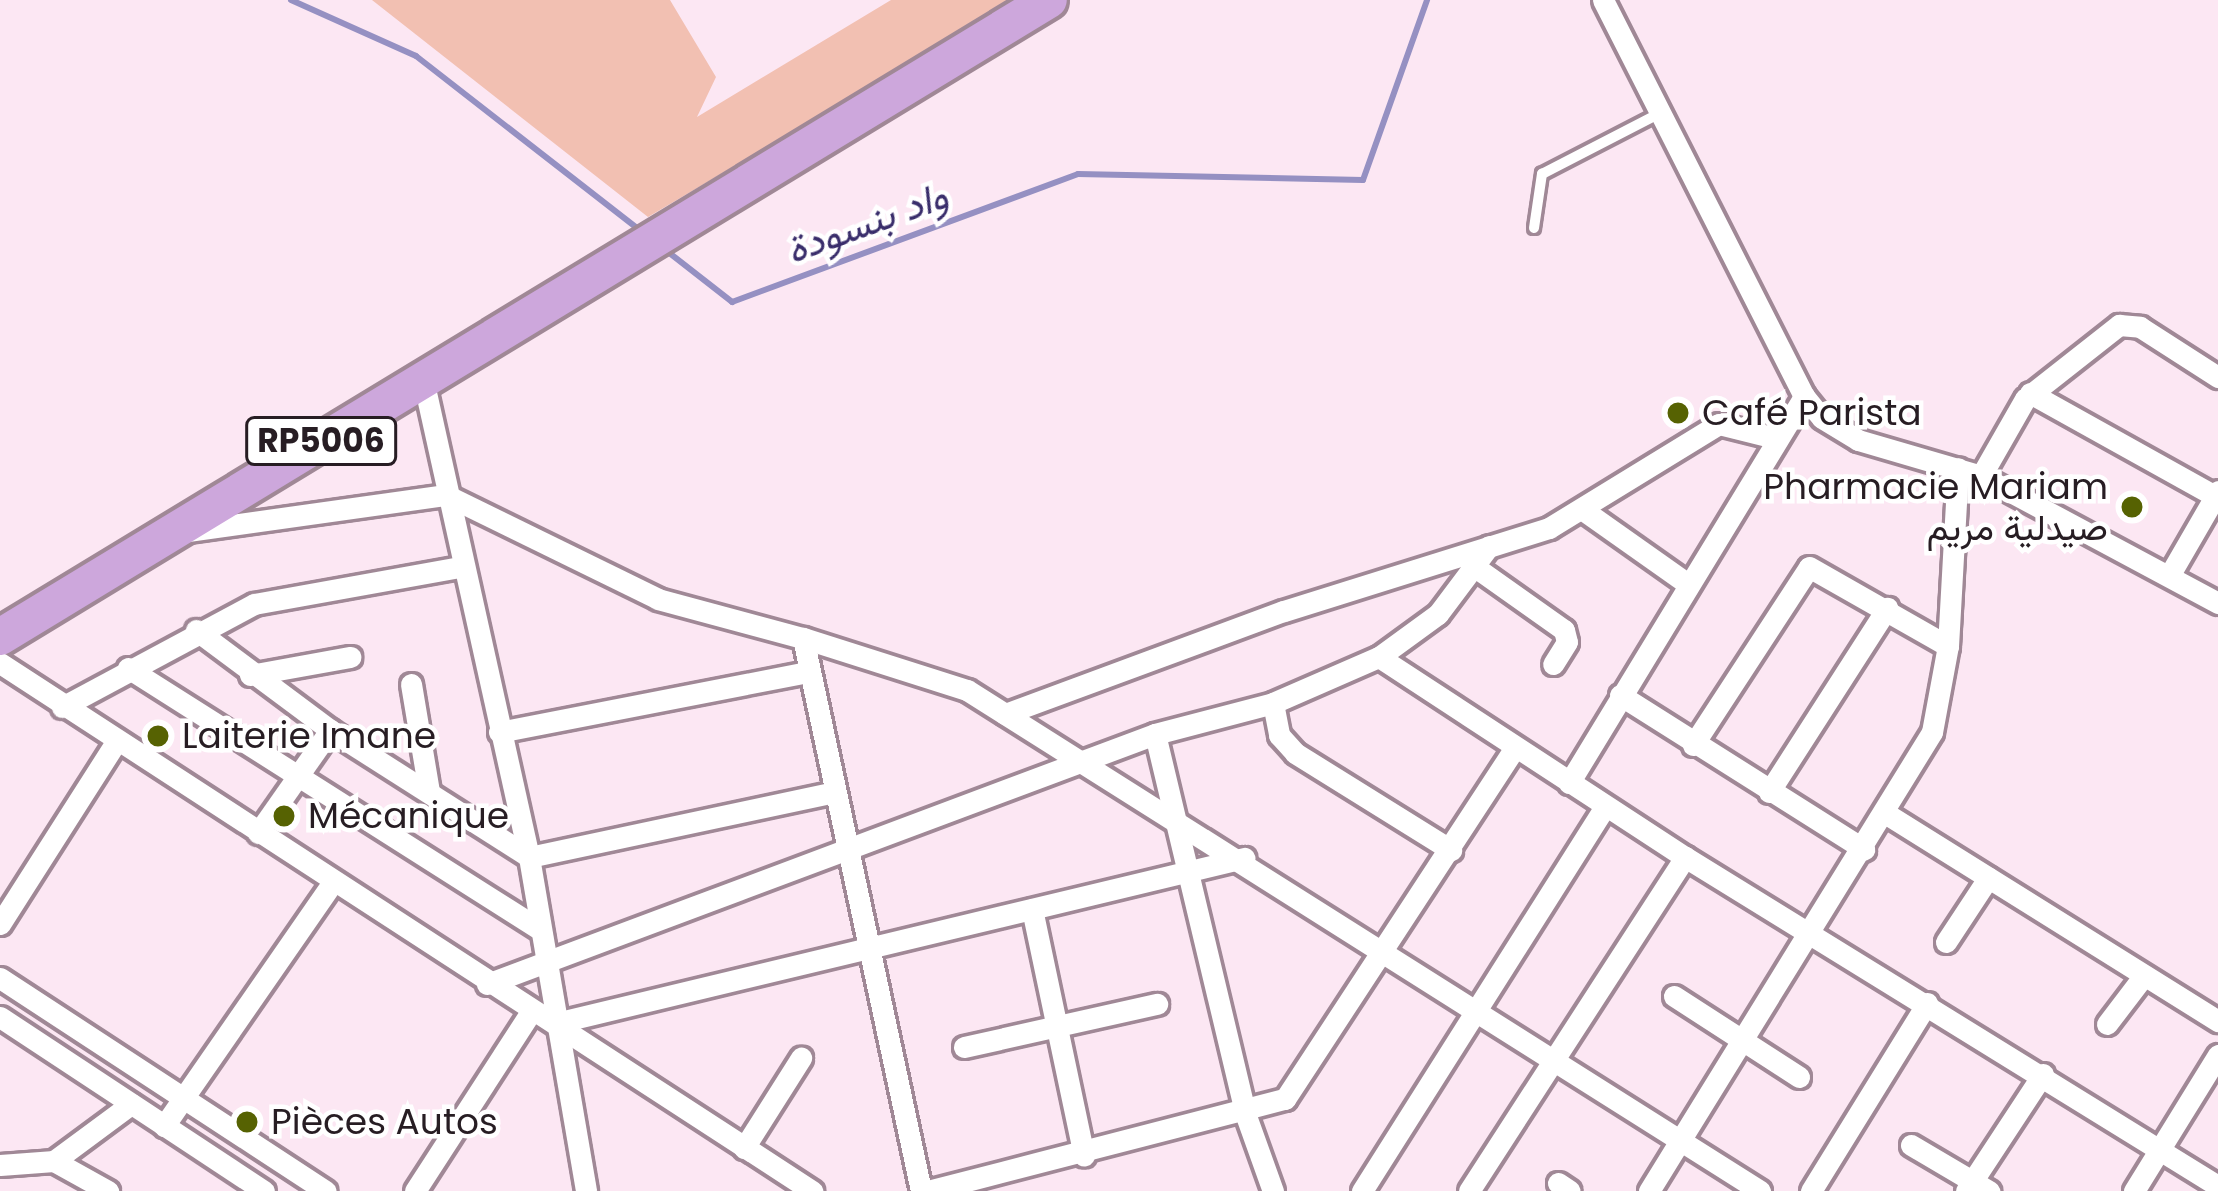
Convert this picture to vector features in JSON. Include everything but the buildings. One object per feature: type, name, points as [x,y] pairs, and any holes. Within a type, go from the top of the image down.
[{"type":"main road","name":"RP5006","points":[[0,637],[1049,0]]},
{"type":"street","points":[[1603,0],[1804,396],[1844,435],[1981,476],[2218,603]]},
{"type":"street","points":[[1981,476],[2030,393],[2124,323],[2218,377]]},
{"type":"street","points":[[422,379],[460,567],[529,857],[542,959],[586,1191]]},
{"type":"street","points":[[2030,393],[2217,493],[2169,576]]},
{"type":"street","points":[[1569,783],[1804,396]]},
{"type":"street","points":[[1005,714],[1149,657],[1489,546],[1582,510],[1720,424],[1775,438]]},
{"type":"street","points":[[1649,1191],[1932,732],[1948,646],[1958,468]]},
{"type":"street","points":[[172,533],[446,495],[658,599],[925,671],[1244,858],[1760,1191]]},
{"type":"street","points":[[1582,510],[1688,584]]},
{"type":"street","points":[[487,984],[542,959],[1155,734],[1273,704],[1379,658],[1429,622],[1489,546]]},
{"type":"street","points":[[62,707],[196,630],[290,594],[460,567]]},
{"type":"street","points":[[1475,567],[1564,630],[1567,642],[1553,664]]},
{"type":"street","points":[[1693,745],[1808,568],[1948,646]]},
{"type":"street","points":[[1769,792],[1886,608]]},
{"type":"street","points":[[196,630],[250,675],[330,730],[529,857],[835,792]]},
{"type":"street","points":[[803,638],[924,1191],[1272,1107],[1294,1090],[1515,747]]},
{"type":"street","points":[[250,675],[350,658]]},
{"type":"street","points":[[1379,658],[1685,857],[2218,1186]]},
{"type":"street","points":[[0,663],[331,885],[812,1191]]},
{"type":"street","points":[[128,668],[537,928]]},
{"type":"street","points":[[499,732],[808,672]]},
{"type":"street","points":[[411,684],[429,791]]},
{"type":"street","points":[[1620,695],[1864,849]]},
{"type":"street","points":[[1273,704],[1279,735],[1295,753],[1450,850]]},
{"type":"street","points":[[258,833],[330,730]]},
{"type":"street","points":[[1155,734],[1170,815],[1191,871],[1245,1113],[1274,1191]]},
{"type":"street","points":[[0,924],[116,742]]},
{"type":"street","points":[[1362,1191],[1473,1007],[1605,806]]},
{"type":"street","points":[[1886,813],[2142,978],[2218,1021]]},
{"type":"street","points":[[1468,1191],[1685,857]]},
{"type":"street","points":[[557,1027],[1244,858]]},
{"type":"street","points":[[1946,942],[1988,878]]},
{"type":"street","points":[[164,1126],[331,885]]},
{"type":"street","points":[[1032,909],[1084,1156]]},
{"type":"street","points":[[0,978],[325,1191]]},
{"type":"street","points":[[2107,1024],[2142,978]]},
{"type":"street","points":[[1674,996],[1799,1077]]},
{"type":"street","points":[[1811,1191],[1927,1003]]},
{"type":"street","points":[[964,1047],[1157,1004]]},
{"type":"street","points":[[415,1191],[530,1013]]},
{"type":"street","points":[[0,1017],[164,1126],[230,1182],[264,1191]]},
{"type":"street","points":[[2134,1191],[2218,1055]]},
{"type":"street","points":[[744,1148],[801,1058]]},
{"type":"street","points":[[1911,1144],[1976,1188],[2042,1074]]},
{"type":"street","points":[[0,1165],[54,1161],[131,1104]]},
{"type":"street","points":[[54,1161],[108,1191]]},
{"type":"lane","points":[[1534,228],[1542,174],[1660,113]]},
{"type":"shaded area","points":[[372,0],[670,0],[716,77],[697,117],[891,0],[1015,0],[648,217]]},
{"type":"waterway","name":"واد بنسودة","points":[[291,0],[416,56],[643,233]]},
{"type":"waterway","name":"واد بنسودة","points":[[663,248],[732,302],[1078,174],[1363,180],[1427,0]]},
{"type":"place","name":"Café Parista","points":[[1678,413]]},
{"type":"place","name":"Pharmacie Mariam صيدلية مريم","points":[[2132,507]]},
{"type":"place","name":"Laiterie Imane","points":[[158,736]]},
{"type":"place","name":"Mécanique","points":[[284,816]]},
{"type":"place","name":"Pièces Autos","points":[[247,1122]]}]
